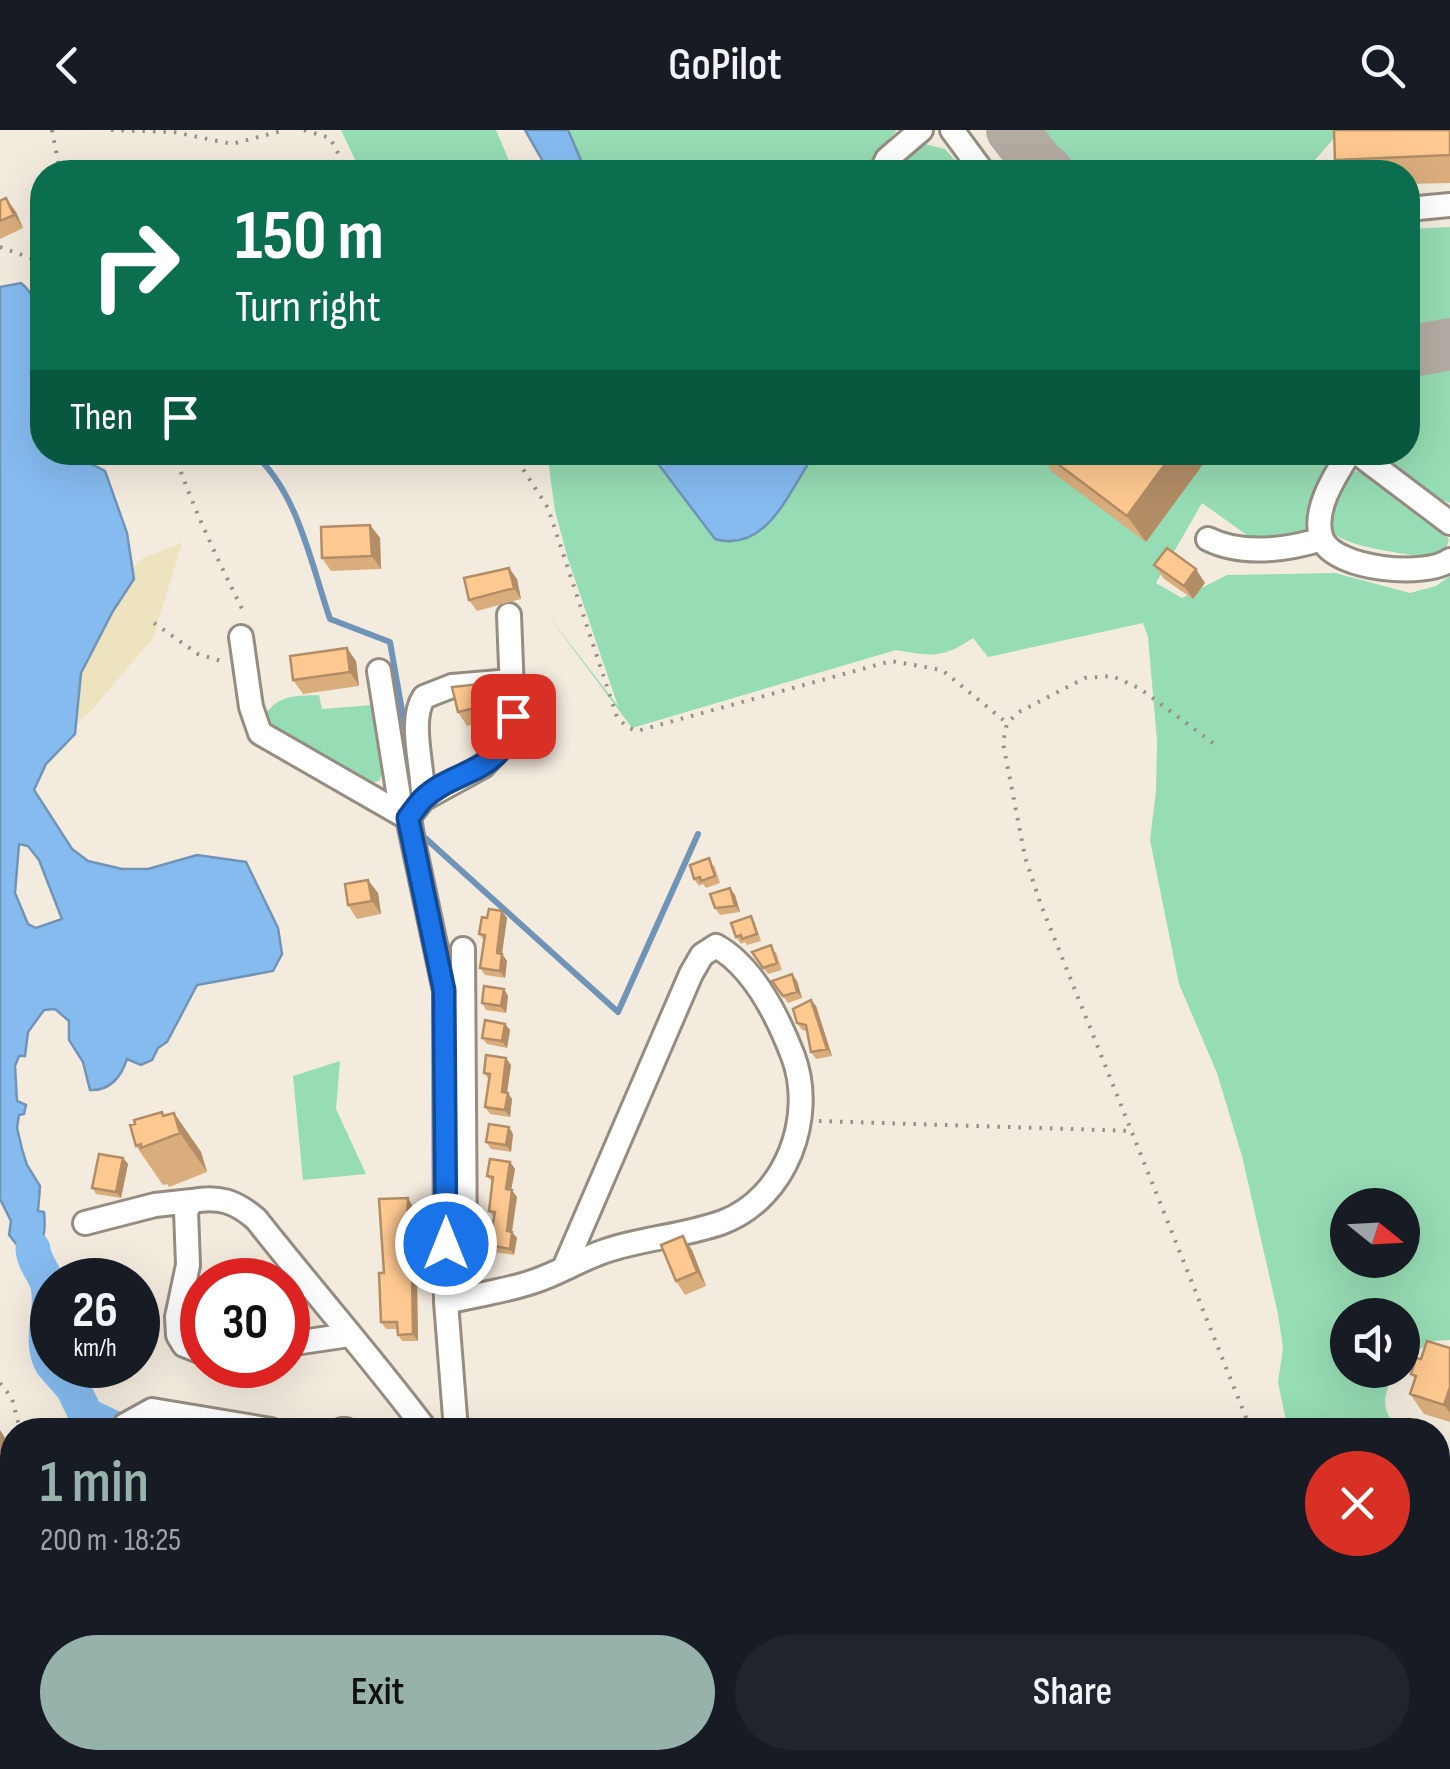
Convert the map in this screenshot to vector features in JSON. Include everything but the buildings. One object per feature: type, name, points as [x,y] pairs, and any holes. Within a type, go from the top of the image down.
[{"type":"street","points":[[886,160],[921,130]]},
{"type":"street","points":[[952,130],[974,160]]},
{"type":"street","points":[[1420,208],[1450,205]]},
{"type":"street","points":[[1345,465],[1327,494],[1320,518],[1322,539],[1337,554],[1362,563],[1424,571],[1450,560]]},
{"type":"street","points":[[1371,465],[1450,523]]},
{"type":"street","points":[[1208,539],[1247,550],[1300,546],[1322,539]]},
{"type":"street","points":[[408,818],[423,799],[483,766],[500,752],[511,730],[509,614]]},
{"type":"street","points":[[241,637],[254,721],[260,732],[408,818]]},
{"type":"street","points":[[379,671],[400,803],[408,818],[444,990],[456,1418]]},
{"type":"street","points":[[423,799],[424,773],[416,722],[424,697],[452,686],[511,681]]},
{"type":"street","points":[[454,1300],[534,1282],[607,1250],[725,1221],[755,1204],[781,1171],[801,1120],[802,1088],[780,1026],[756,984],[732,955],[716,946],[702,955],[692,974],[564,1268]]},
{"type":"street","points":[[454,1300],[465,1255],[464,949]]},
{"type":"street","points":[[85,1224],[192,1200],[224,1198],[240,1206],[256,1219],[348,1336],[371,1356],[417,1418]]},
{"type":"street","points":[[188,1258],[186,1212],[192,1200]]},
{"type":"street","points":[[180,1303],[180,1338]]},
{"type":"street","points":[[310,1341],[348,1336]]},
{"type":"street","points":[[138,1418],[152,1410],[200,1418]]},
{"type":"path","points":[[52,130],[58,160]]},
{"type":"path","points":[[111,130],[174,132],[232,144],[285,130]]},
{"type":"path","points":[[304,130],[330,138],[342,160]]},
{"type":"path","points":[[0,247],[30,258]]},
{"type":"path","points":[[179,465],[198,518],[245,616],[249,636],[241,637]]},
{"type":"path","points":[[520,465],[548,508],[618,716],[627,727],[637,731],[890,661],[942,670],[1007,723]]},
{"type":"path","points":[[154,622],[198,654],[244,664]]},
{"type":"path","points":[[1212,743],[1139,688],[1112,676],[1085,678],[1019,712],[1007,723],[1003,743],[1025,857],[1246,1418]]},
{"type":"path","points":[[801,1120],[1134,1131]]},
{"type":"path","points":[[0,1383],[12,1398],[19,1418]]},
{"type":"green space","points":[[341,130],[496,130],[509,160],[355,160]]},
{"type":"green space","points":[[568,130],[897,130],[872,160],[581,160]]},
{"type":"green space","points":[[1035,130],[1341,130],[1315,160],[1063,160]]},
{"type":"green space","points":[[925,144],[945,149],[955,160],[902,160],[912,149]]},
{"type":"green space","points":[[1450,227],[1450,323],[1420,329],[1420,228]]},
{"type":"green space","points":[[1450,368],[1450,503],[1389,465],[1420,465],[1420,373]]},
{"type":"green space","points":[[549,465],[658,465],[715,538],[805,465],[1327,465],[1311,528],[1305,534],[1251,538],[1202,503],[1156,583],[1182,598],[1227,575],[1335,573],[1410,593],[1436,586],[1450,576],[1450,1340],[1432,1341],[1420,1349],[1420,1298],[1330,1298],[1330,1388],[1388,1388],[1385,1402],[1390,1418],[1286,1418],[1278,1382],[1283,1348],[1278,1314],[1242,1156],[1217,1073],[1179,984],[1150,840],[1157,741],[1148,637],[1143,623],[988,657],[973,638],[953,650],[936,654],[896,650],[632,728],[544,610],[618,706],[568,559],[555,511]]},
{"type":"green space","points":[[1345,474],[1367,474],[1441,528],[1449,540],[1445,551],[1432,559],[1359,545],[1335,534],[1330,527],[1331,507]]},
{"type":"green space","points":[[319,695],[322,709],[372,705],[378,711],[386,767],[379,781],[368,784],[285,738],[268,724],[266,713],[278,702]]},
{"type":"green space","points":[[340,1061],[336,1109],[366,1174],[303,1180],[293,1076]]},
{"type":"sand","points":[[182,543],[153,638],[90,712],[68,730],[15,689],[143,558]]},
{"type":"water","points":[[525,130],[568,130],[581,160],[542,160]]},
{"type":"water","points":[[21,283],[30,294],[30,465],[93,465],[105,471],[127,533],[134,579],[81,673],[75,734],[46,764],[34,790],[72,849],[88,861],[122,869],[148,869],[197,855],[246,862],[278,928],[282,954],[273,971],[197,985],[167,1042],[158,1048],[152,1060],[141,1065],[127,1059],[114,1082],[97,1090],[90,1090],[83,1062],[69,1040],[69,1021],[55,1009],[44,1010],[28,1032],[25,1056],[19,1056],[15,1066],[17,1101],[26,1105],[17,1128],[27,1165],[40,1186],[38,1211],[44,1212],[45,1219],[42,1239],[35,1248],[21,1250],[9,1235],[11,1221],[0,1199],[0,287]],"holes":[[[19,844],[28,846],[39,860],[62,919],[36,928],[28,924],[15,893]]]},
{"type":"water","points":[[659,465],[808,465],[783,505],[761,530],[748,538],[715,539]]},
{"type":"waterway","points":[[265,465],[292,507],[330,619],[390,642],[407,739]]},
{"type":"waterway","points":[[420,816],[423,836],[618,1012],[698,834]]},
{"type":"waterway","points":[[33,1249],[35,1258]]},
{"type":"waterway","points":[[73,1388],[86,1415],[92,1418]]},
{"type":"taxiway","points":[[1012,130],[1035,160]]},
{"type":"taxiway","points":[[1420,350],[1450,344]]},
{"type":"route","points":[[446,1244],[444,990],[408,818],[437,789],[493,760],[507,741],[513,716]]}]
